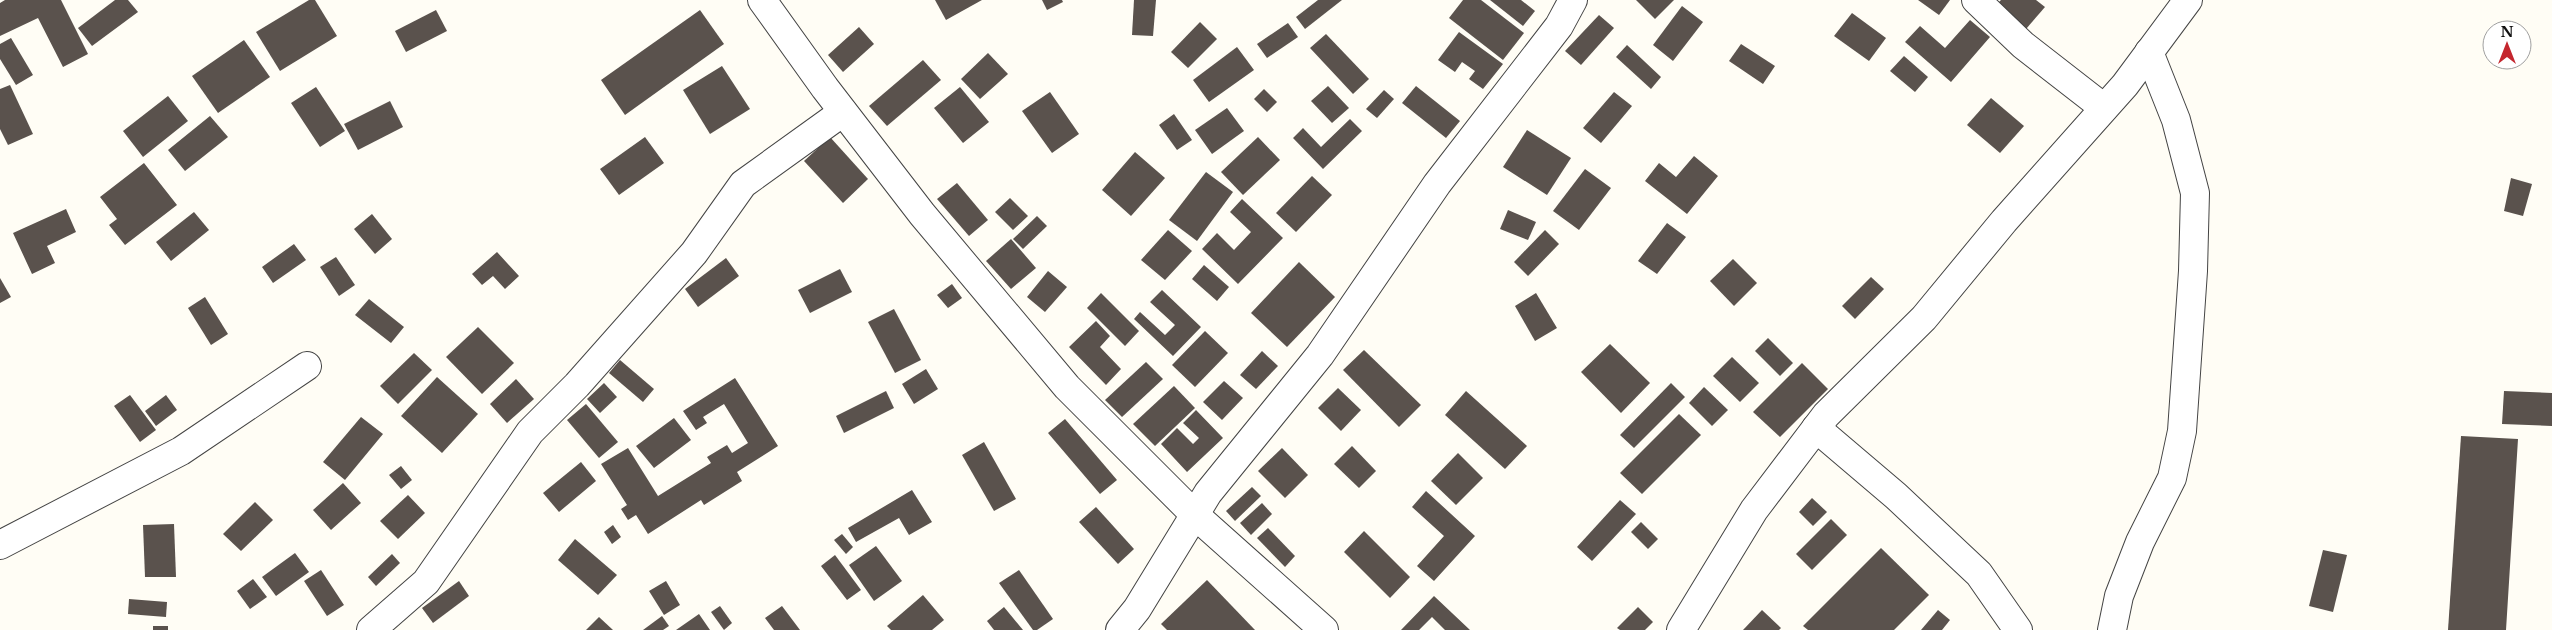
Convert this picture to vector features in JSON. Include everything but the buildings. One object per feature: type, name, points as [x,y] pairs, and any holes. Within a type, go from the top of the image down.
[{"type":"street","points":[[762,0],[843,112],[922,214],[1068,387],[1194,515],[1324,630]]},
{"type":"street","points":[[1120,630],[1137,610],[1208,493],[1320,355],[1437,184],[1559,26],[1574,0]]},
{"type":"street","points":[[1976,0],[2023,45],[2104,108]]},
{"type":"street","points":[[1681,630],[1754,510],[1826,415],[1924,318],[2004,221],[2104,108],[2188,0]]},
{"type":"street","points":[[2112,630],[2119,596],[2140,542],[2172,478],[2182,431],[2193,271],[2195,193],[2176,120],[2149,52]]},
{"type":"street","points":[[377,628],[426,582],[530,432],[577,385],[694,253],[743,184],[843,112]]},
{"type":"street","points":[[0,545],[181,451],[306,366]]},
{"type":"street","points":[[1816,428],[1896,496],[1979,574],[2018,630]]}]
